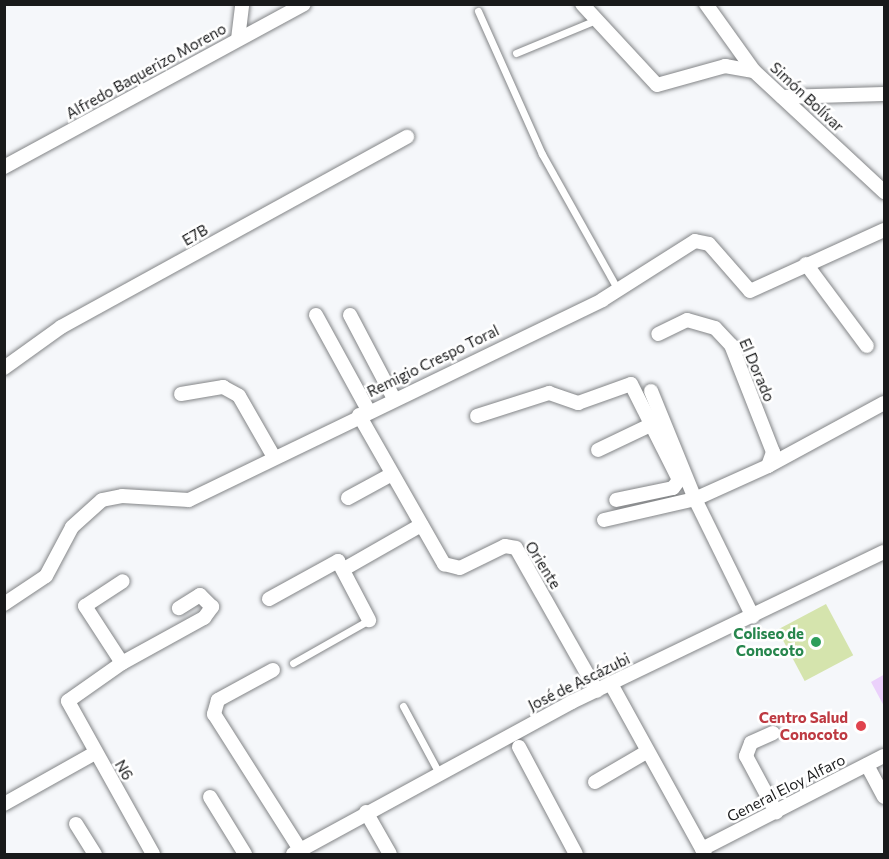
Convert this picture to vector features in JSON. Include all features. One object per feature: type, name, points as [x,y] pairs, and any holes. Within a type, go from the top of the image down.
[{"type":"street","points":[[238,39],[242,4]]},
{"type":"street","name":"Alfredo Baquerizo Moreno","points":[[4,168],[304,4]]},
{"type":"street","name":"Simón Bolívar","points":[[582,4],[657,85],[725,66],[754,71],[885,192]]},
{"type":"street","points":[[706,4],[754,71]]},
{"type":"street","points":[[782,97],[885,94]]},
{"type":"street","name":"E7B","points":[[4,368],[61,327],[407,137]]},
{"type":"street","name":"Remigio Crespo Toral","points":[[4,604],[46,576],[72,527],[102,500],[122,496],[189,500],[393,397],[618,290],[695,241],[709,244],[750,291],[885,230]]},
{"type":"street","points":[[806,264],[867,346]]},
{"type":"street","name":"Oriente","points":[[316,315],[392,474],[451,569],[507,545],[516,548],[597,691]]},
{"type":"street","points":[[350,315],[393,397]]},
{"type":"street","name":"El Dorado","points":[[658,334],[687,320],[715,328],[731,345],[773,452],[768,466]]},
{"type":"street","points":[[477,416],[549,393],[578,403],[631,384],[658,422],[753,617]]},
{"type":"street","points":[[181,394],[223,387],[239,396],[274,457]]},
{"type":"street","points":[[616,500],[678,485],[658,422],[651,391]]},
{"type":"street","points":[[604,520],[695,499],[768,466],[885,403]]},
{"type":"street","points":[[598,450],[658,422]]},
{"type":"street","points":[[348,498],[392,474]]},
{"type":"street","points":[[344,569],[422,525]]},
{"type":"street","name":"José de Ascázubi","points":[[305,851],[366,812],[597,691],[885,552]]},
{"type":"street","points":[[269,599],[338,561],[369,620]]},
{"type":"street","points":[[123,580],[85,606],[122,663],[204,618],[212,607],[200,596],[179,608]]},
{"type":"street","name":"N6","points":[[122,663],[68,701],[153,855]]},
{"type":"street","points":[[273,670],[218,700],[214,714],[305,851]]},
{"type":"street","points":[[611,684],[704,852]]},
{"type":"street","points":[[773,733],[751,744],[746,756],[776,812]]},
{"type":"street","points":[[519,747],[576,855]]},
{"type":"street","points":[[595,782],[648,751]]},
{"type":"street","points":[[4,804],[95,753]]},
{"type":"street","name":"General Eloy Alfaro","points":[[704,852],[885,756]]},
{"type":"street","points":[[867,765],[885,797]]},
{"type":"street","points":[[210,797],[245,855]]},
{"type":"street","points":[[366,812],[390,855]]},
{"type":"street","points":[[76,824],[95,855]]},
{"type":"lane","points":[[478,11],[542,154],[618,290]]},
{"type":"lane","points":[[516,53],[596,20]]},
{"type":"lane","points":[[293,663],[369,620]]},
{"type":"lane","points":[[403,706],[440,773]]},
{"type":"green space","name":"Coliseo de Conocoto","points":[[826,604],[853,655],[805,681],[777,630]]},
{"type":"building","points":[[885,674],[885,708],[871,682]]},
{"type":"place","name":"Coliseo de Conocoto","points":[[816,642]]},
{"type":"place","name":"Centro Salud Conocoto","points":[[861,726]]}]
